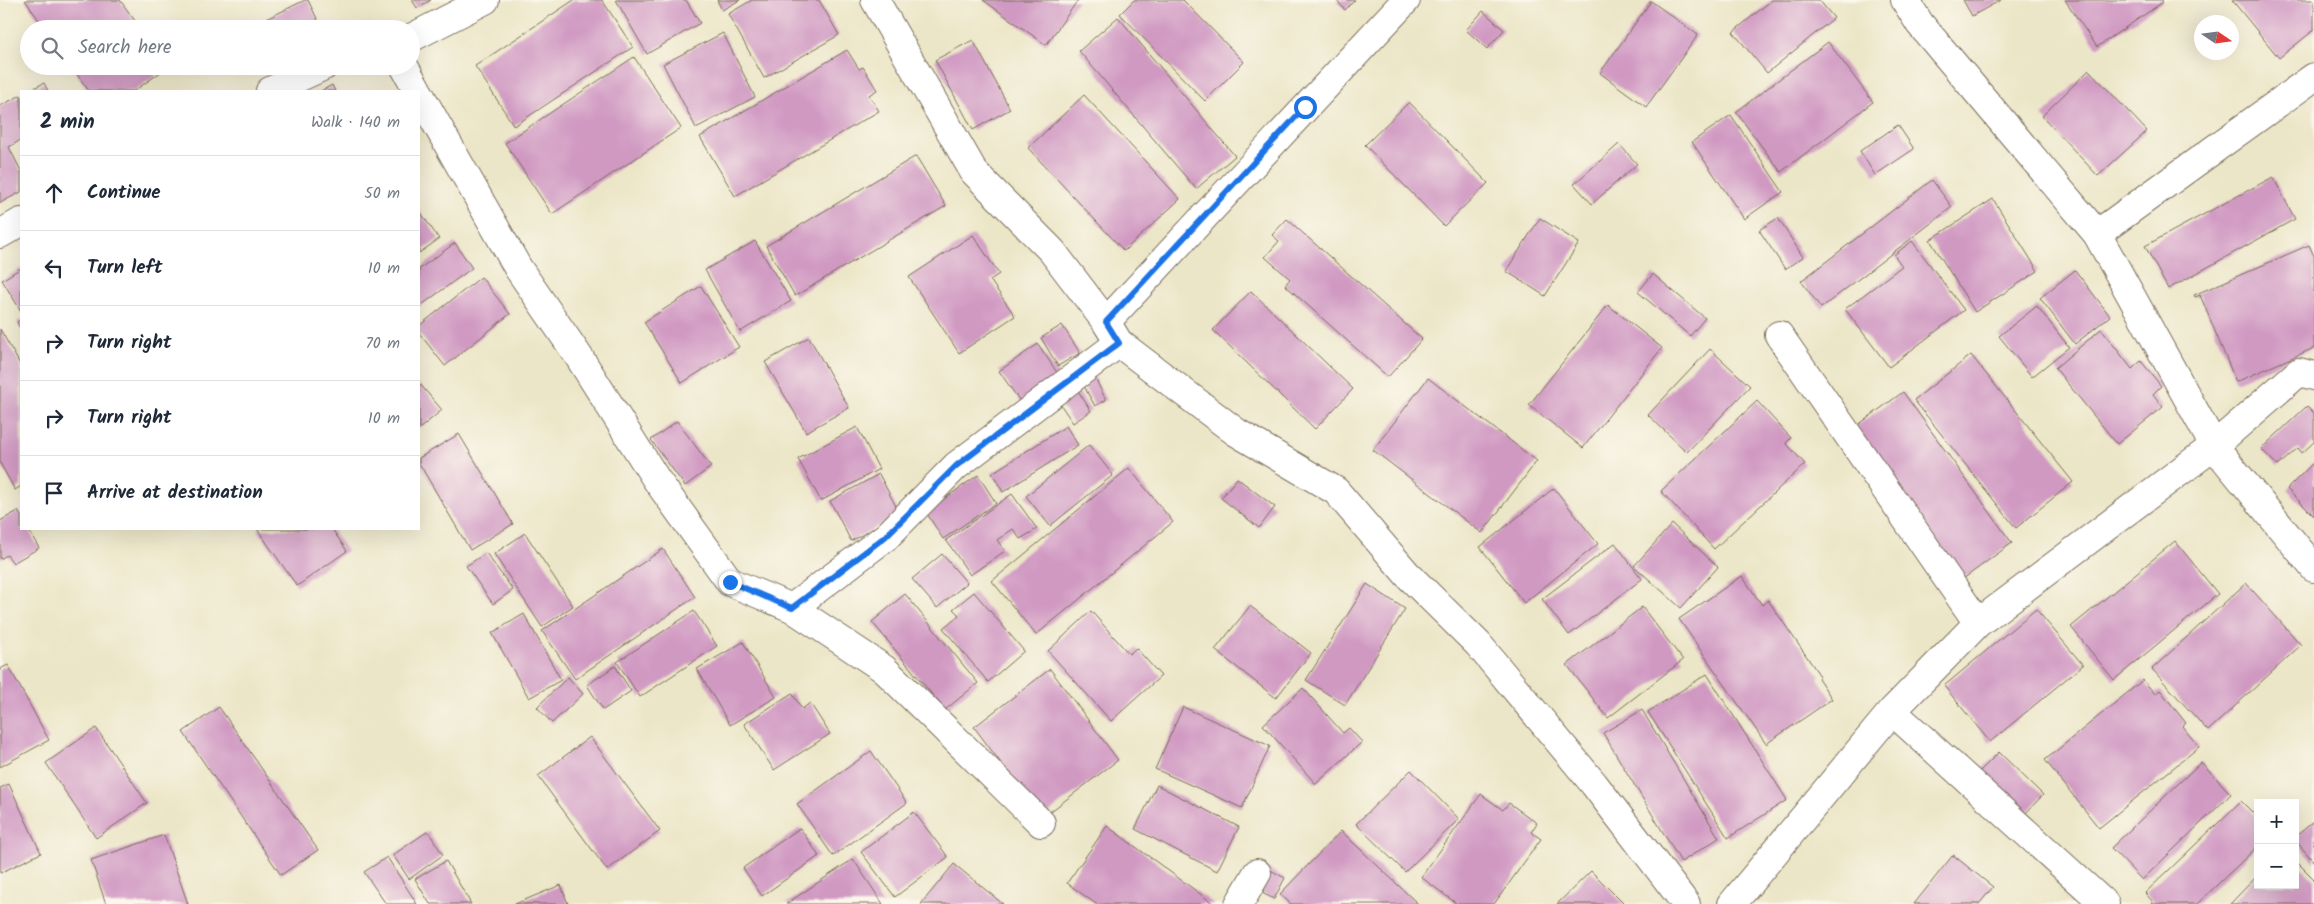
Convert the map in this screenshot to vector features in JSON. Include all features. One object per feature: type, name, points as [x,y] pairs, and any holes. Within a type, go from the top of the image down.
[{"type":"street","points":[[420,33],[485,0]]},
{"type":"street","points":[[875,0],[974,172],[1052,251],[1113,333],[1236,432],[1336,491],[1407,574],[1478,644],[1594,784],[1686,904]]},
{"type":"street","points":[[792,608],[886,536],[956,466],[1113,333],[1406,0]]},
{"type":"street","points":[[1905,0],[1920,24],[2097,234],[2214,446],[2314,568]]},
{"type":"street","points":[[272,90],[305,75]]},
{"type":"street","points":[[409,75],[417,90]]},
{"type":"street","points":[[2097,234],[2314,77]]},
{"type":"street","points":[[420,96],[518,268],[580,357],[656,479],[730,582],[792,608],[884,669],[1041,823]]},
{"type":"street","points":[[0,234],[20,223]]},
{"type":"street","points":[[1779,335],[1978,623]]},
{"type":"street","points":[[1732,904],[1892,711],[1978,623],[2214,446],[2299,372],[2314,376]]},
{"type":"street","points":[[1892,711],[2105,904]]},
{"type":"street","points":[[1239,904],[1257,873]]},
{"type":"building","points":[[25,0],[120,0],[134,20],[39,20]]},
{"type":"building","points":[[308,0],[318,20],[264,20]]},
{"type":"building","points":[[412,0],[431,0],[417,8]]},
{"type":"building","points":[[574,0],[602,0],[633,47],[514,126],[475,66]]},
{"type":"building","points":[[616,0],[686,0],[700,23],[647,54]]},
{"type":"building","points":[[717,0],[740,0],[722,10]]},
{"type":"building","points":[[752,0],[819,0],[839,35],[764,78],[728,14]]},
{"type":"building","points":[[983,0],[1078,0],[1046,45]]},
{"type":"building","points":[[1134,0],[1183,0],[1244,62],[1205,101],[1120,14]]},
{"type":"building","points":[[1336,0],[1355,0],[1345,10]]},
{"type":"building","points":[[1772,0],[1819,0],[1834,18],[1767,73],[1733,32]]},
{"type":"building","points":[[1963,0],[2001,0],[1972,16]]},
{"type":"building","points":[[2065,0],[2162,0],[2163,2],[2097,47]]},
{"type":"building","points":[[2232,0],[2314,0],[2314,30],[2279,58]]},
{"type":"building","points":[[1651,1],[1698,35],[1646,107],[1600,73]]},
{"type":"building","points":[[1483,11],[1504,30],[1487,49],[1466,30]]},
{"type":"building","points":[[1118,17],[1235,156],[1196,189],[1079,51]]},
{"type":"building","points":[[723,33],[755,97],[696,128],[663,64]]},
{"type":"building","points":[[973,40],[1010,109],[973,130],[935,60]]},
{"type":"building","points":[[1828,42],[1873,102],[1781,172],[1736,112]]},
{"type":"building","points":[[847,50],[859,69],[863,67],[877,90],[869,95],[879,111],[735,196],[700,137]]},
{"type":"building","points":[[634,57],[681,128],[552,214],[505,143]]},
{"type":"building","points":[[2089,70],[2147,131],[2098,176],[2042,116]]},
{"type":"building","points":[[77,75],[157,75],[135,90],[88,90]]},
{"type":"building","points":[[44,83],[48,90],[30,90]]},
{"type":"building","points":[[332,85],[334,90],[323,90]]},
{"type":"building","points":[[1084,95],[1180,199],[1124,251],[1028,148]]},
{"type":"building","points":[[20,96],[20,141],[9,147],[20,169],[20,193],[0,203],[0,106]]},
{"type":"building","points":[[1409,102],[1488,183],[1444,226],[1365,145]]},
{"type":"building","points":[[1731,115],[1783,192],[1744,219],[1692,142]]},
{"type":"building","points":[[1898,125],[1914,149],[1875,175],[1860,151]]},
{"type":"building","points":[[1619,144],[1637,164],[1592,204],[1574,184]]},
{"type":"building","points":[[916,156],[946,206],[795,296],[766,246]]},
{"type":"building","points":[[2273,177],[2295,219],[2168,289],[2145,246]]},
{"type":"building","points":[[1932,180],[1952,207],[1821,308],[1801,281]]},
{"type":"building","points":[[1993,199],[2038,271],[1975,312],[1930,240]]},
{"type":"building","points":[[420,211],[439,239],[420,252]]},
{"type":"building","points":[[1540,218],[1579,243],[1545,296],[1506,271]]},
{"type":"building","points":[[1778,218],[1803,257],[1785,269],[1759,230]]},
{"type":"building","points":[[1287,219],[1422,339],[1388,377],[1285,285],[1290,279],[1265,257],[1279,241],[1272,235]]},
{"type":"building","points":[[973,235],[999,274],[990,280],[1015,316],[959,353],[909,277]]},
{"type":"building","points":[[755,241],[791,301],[740,332],[705,270]]},
{"type":"building","points":[[1912,241],[1964,310],[1889,367],[1845,309],[1902,266],[1894,255]]},
{"type":"building","points":[[455,243],[472,268],[420,306],[420,268]]},
{"type":"building","points":[[2309,245],[2314,256],[2314,348],[2236,382],[2200,295],[2195,297],[2194,295]]},
{"type":"building","points":[[20,269],[20,309],[2,280]]},
{"type":"building","points":[[2075,270],[2110,316],[2075,344],[2040,298]]},
{"type":"building","points":[[1653,274],[1705,318],[1690,336],[1638,292]]},
{"type":"building","points":[[481,277],[510,314],[445,366],[420,334],[420,325]]},
{"type":"building","points":[[701,286],[739,347],[682,383],[644,322]]},
{"type":"building","points":[[1251,291],[1353,389],[1315,429],[1213,330]]},
{"type":"building","points":[[1608,305],[1662,348],[1583,448],[1529,405]]},
{"type":"building","points":[[2037,306],[2069,347],[2032,377],[1999,336]]},
{"type":"building","points":[[1062,325],[1080,353],[1058,366],[1041,338]]},
{"type":"building","points":[[0,329],[20,364],[20,487],[15,490],[0,463]]},
{"type":"building","points":[[2101,329],[2132,369],[2141,361],[2161,386],[2153,394],[2163,407],[2117,444],[2055,368]]},
{"type":"building","points":[[809,337],[849,408],[806,432],[765,362]]},
{"type":"building","points":[[1038,344],[1062,380],[1024,407],[999,371]]},
{"type":"building","points":[[1710,349],[1750,386],[1687,452],[1648,415]]},
{"type":"building","points":[[1971,355],[2073,482],[2016,528],[1914,400]]},
{"type":"building","points":[[1092,372],[1106,400],[1095,406],[1080,379]]},
{"type":"building","points":[[1428,378],[1537,461],[1482,533],[1373,450]]},
{"type":"building","points":[[1073,383],[1091,411],[1073,423],[1054,395]]},
{"type":"building","points":[[420,384],[442,410],[420,428]]},
{"type":"building","points":[[1903,392],[2012,543],[1963,579],[1854,428]]},
{"type":"building","points":[[1757,401],[1791,438],[1786,443],[1805,464],[1714,549],[1661,491]]},
{"type":"building","points":[[2307,406],[2314,413],[2314,442],[2302,453],[2298,448],[2278,466],[2261,449]]},
{"type":"building","points":[[677,421],[711,467],[685,486],[651,440]]},
{"type":"building","points":[[1066,426],[1078,445],[1003,492],[992,473]]},
{"type":"building","points":[[857,427],[879,469],[821,501],[798,459]]},
{"type":"building","points":[[459,434],[513,524],[470,550],[420,465],[420,457]]},
{"type":"building","points":[[1089,445],[1113,475],[1050,526],[1026,496]]},
{"type":"building","points":[[2314,462],[2314,516],[2287,489]]},
{"type":"building","points":[[1129,468],[1173,522],[1036,635],[992,581]]},
{"type":"building","points":[[879,474],[900,514],[851,541],[830,501]]},
{"type":"building","points":[[978,475],[996,503],[943,539],[926,512]]},
{"type":"building","points":[[1237,478],[1275,507],[1259,528],[1221,498]]},
{"type":"building","points":[[1554,488],[1598,544],[1524,603],[1480,547]]},
{"type":"building","points":[[1012,494],[1037,529],[1020,539],[1013,529],[997,540],[1005,551],[970,575],[946,540]]},
{"type":"building","points":[[18,511],[20,514],[20,530],[29,530],[39,548],[13,563],[7,555],[0,559],[0,521]]},
{"type":"building","points":[[1672,524],[1718,567],[1681,608],[1634,566]]},
{"type":"building","points":[[258,530],[333,530],[347,551],[297,586]]},
{"type":"building","points":[[525,533],[573,606],[542,627],[494,554]]},
{"type":"building","points":[[2175,541],[2218,594],[2114,680],[2071,627]]},
{"type":"building","points":[[1615,543],[1642,579],[1569,635],[1542,599]]},
{"type":"building","points":[[663,549],[695,597],[575,679],[542,631]]},
{"type":"building","points":[[486,553],[513,590],[493,604],[466,566]]},
{"type":"building","points":[[942,554],[967,583],[937,608],[912,579]]},
{"type":"building","points":[[1742,576],[1762,605],[1768,600],[1820,676],[1818,678],[1832,699],[1766,744],[1679,619]]},
{"type":"building","points":[[2246,583],[2301,645],[2208,731],[2152,669]]},
{"type":"building","points":[[1367,584],[1405,609],[1345,705],[1306,680]]},
{"type":"building","points":[[974,592],[1024,651],[988,682],[943,628],[959,615],[953,609]]},
{"type":"building","points":[[905,594],[978,683],[945,710],[872,622]]},
{"type":"building","points":[[1250,606],[1311,653],[1276,698],[1215,650]]},
{"type":"building","points":[[1642,607],[1683,660],[1608,718],[1567,665]]},
{"type":"building","points":[[2036,609],[2083,665],[1990,742],[1944,686]]},
{"type":"building","points":[[694,611],[717,646],[640,697],[617,662]]},
{"type":"building","points":[[1091,611],[1129,654],[1136,648],[1161,676],[1111,721],[1048,651]]},
{"type":"building","points":[[524,614],[561,680],[529,698],[492,633]]},
{"type":"building","points":[[743,642],[776,697],[730,725],[697,669]]},
{"type":"building","points":[[8,665],[49,740],[0,767],[0,669]]},
{"type":"building","points":[[615,666],[631,691],[603,710],[587,685]]},
{"type":"building","points":[[1050,669],[1118,760],[1042,818],[974,727]]},
{"type":"building","points":[[1707,674],[1787,800],[1728,838],[1648,712]]},
{"type":"building","points":[[568,677],[583,694],[552,723],[537,707]]},
{"type":"building","points":[[2143,680],[2155,694],[2160,690],[2186,723],[2182,726],[2199,747],[2099,828],[2045,760]]},
{"type":"building","points":[[1303,688],[1343,733],[1349,728],[1362,742],[1316,784],[1263,725]]},
{"type":"building","points":[[792,693],[802,709],[810,703],[830,734],[774,770],[744,724]]},
{"type":"building","points":[[219,707],[318,850],[281,875],[183,732]]},
{"type":"building","points":[[1183,707],[1270,746],[1242,808],[1155,769]]},
{"type":"building","points":[[1642,710],[1719,838],[1681,862],[1603,733]]},
{"type":"building","points":[[96,728],[147,803],[96,838],[46,763]]},
{"type":"building","points":[[590,737],[660,831],[607,870],[538,776]]},
{"type":"building","points":[[871,751],[907,803],[833,856],[797,804]]},
{"type":"building","points":[[1999,752],[2043,795],[2021,818],[1976,775]]},
{"type":"building","points":[[2201,762],[2231,794],[2142,880],[2111,848]]},
{"type":"building","points":[[1411,770],[1459,819],[1405,872],[1356,824]]},
{"type":"building","points":[[9,784],[41,853],[0,873],[0,788]]},
{"type":"building","points":[[1157,785],[1239,827],[1217,871],[1135,829]]},
{"type":"building","points":[[1481,794],[1503,810],[1509,803],[1537,823],[1531,832],[1541,839],[1494,904],[1457,904],[1421,877]]},
{"type":"building","points":[[2241,801],[2254,814],[2254,850],[2197,904],[2152,904],[2153,902],[2145,893]]},
{"type":"building","points":[[914,812],[948,857],[895,897],[861,852]]},
{"type":"building","points":[[2314,821],[2314,862],[2299,845],[2299,834]]},
{"type":"building","points":[[1107,826],[1214,904],[1096,904],[1067,883]]},
{"type":"building","points":[[800,828],[819,856],[762,896],[743,868]]},
{"type":"building","points":[[428,831],[443,855],[409,879],[393,855]]},
{"type":"building","points":[[1341,831],[1418,904],[1291,904],[1280,894]]},
{"type":"building","points":[[164,835],[188,904],[106,904],[91,860]]},
{"type":"building","points":[[1953,855],[1993,887],[1979,904],[1914,904]]},
{"type":"building","points":[[387,857],[417,904],[386,904],[364,872]]},
{"type":"building","points":[[853,859],[883,904],[786,904]]},
{"type":"building","points":[[446,861],[471,904],[430,904],[415,879]]},
{"type":"building","points":[[954,864],[1003,904],[921,904]]},
{"type":"building","points":[[2299,864],[2314,879],[2314,904],[2230,904],[2254,879],[2254,889],[2299,889]]},
{"type":"building","points":[[1265,867],[1285,878],[1274,899],[1254,889]]},
{"type":"building","points":[[1591,871],[1624,904],[1557,904]]},
{"type":"building","points":[[561,885],[568,904],[515,904]]},
{"type":"route","points":[[730,582],[792,608],[886,536],[956,466],[1119,343],[1106,322],[1305,107]]}]
